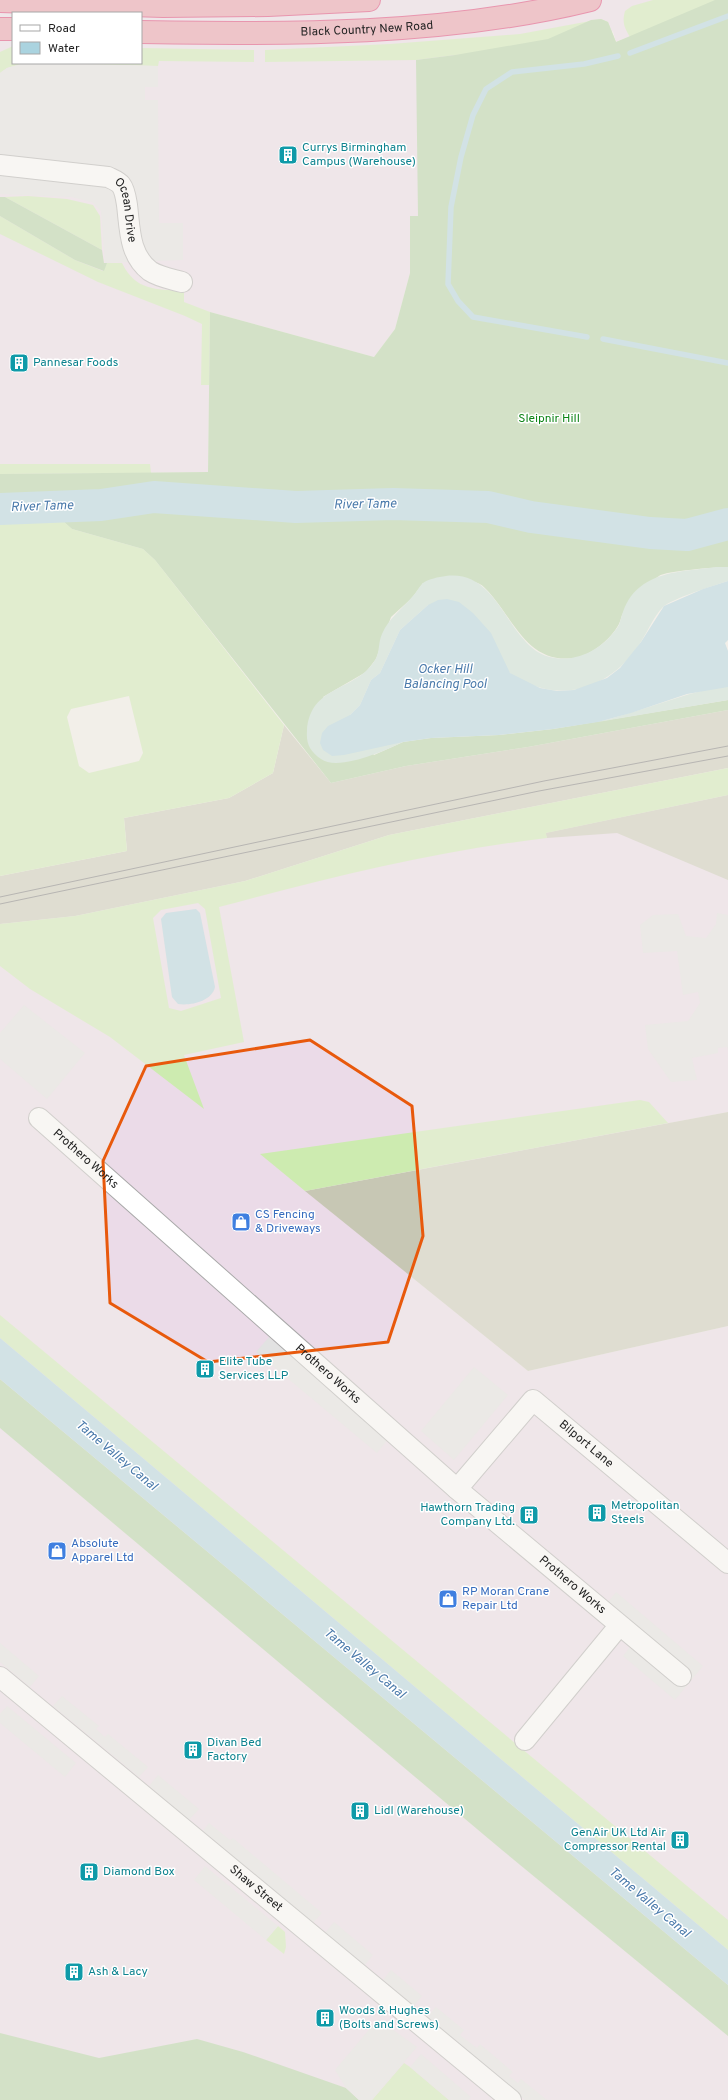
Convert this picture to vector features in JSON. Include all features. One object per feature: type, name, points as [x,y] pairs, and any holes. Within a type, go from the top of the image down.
[{"type":"highway","points":[[0,0],[170,6],[268,5],[369,0]]},
{"type":"highway","name":"Black Country New Road","points":[[142,32],[336,30],[420,26],[488,19],[590,0]]},
{"type":"highway","points":[[0,29],[12,30]]},
{"type":"street","points":[[0,35],[12,30]]},
{"type":"street","name":"Ocean Drive","points":[[0,165],[108,177],[115,180],[122,185],[126,197],[131,241],[135,254],[141,263],[150,271],[160,276],[182,282]]},
{"type":"street","name":"Prothero Works","points":[[39,1118],[457,1489],[680,1676]]},
{"type":"street","name":"Bilport Lane","points":[[457,1489],[533,1400],[728,1563]]},
{"type":"street","points":[[525,1740],[619,1626]]},
{"type":"street","name":"Shaw Street","points":[[0,1678],[511,2100]]},
{"type":"highlighted area","points":[[310,1040],[412,1106],[423,1236],[388,1342],[208,1362],[110,1303],[103,1161],[146,1066]]},
{"type":"shaded area","points":[[0,0],[715,0],[616,42],[613,31],[418,216],[410,217],[410,273],[395,329],[374,357],[210,312],[208,472],[0,474]]},
{"type":"shaded area","points":[[21,64],[158,66],[158,87],[145,87],[145,100],[158,100],[159,223],[183,223],[183,260],[105,263],[101,211],[92,202],[71,197],[0,194],[0,73],[7,68]]},
{"type":"shaded area","points":[[728,567],[728,581],[694,592],[663,607],[657,614],[634,652],[624,663],[602,680],[575,690],[561,691],[546,689],[532,685],[513,676],[507,669],[503,660],[428,605],[400,630],[380,673],[371,680],[360,705],[350,715],[403,742],[362,758],[339,763],[321,759],[314,753],[308,743],[307,731],[310,716],[316,705],[325,696],[357,678],[367,670],[377,657],[381,637],[388,623],[423,583],[428,580],[446,576],[465,577],[480,585],[493,597],[514,628],[526,642],[539,652],[555,658],[565,659],[583,655],[592,651],[607,640],[619,625],[625,607],[631,596],[648,581],[676,572]]},
{"type":"shaded area","points":[[717,687],[728,687],[728,700],[598,722],[687,695]]},
{"type":"shaded area","points":[[728,710],[728,768],[389,835],[245,881],[75,916],[0,924],[0,876],[127,851],[124,818],[229,798],[273,773],[284,725],[331,783],[406,766],[528,747]]},
{"type":"shaded area","points":[[728,768],[728,1112],[306,1191],[528,1371],[728,1326],[728,2100],[0,2100],[0,924],[245,881],[389,835]]},
{"type":"shaded area","points":[[728,795],[728,880],[617,833],[547,838],[545,833]]},
{"type":"shaded area","points":[[717,913],[728,915],[728,1050],[727,1047],[718,1048],[718,1053],[692,1058],[697,1080],[671,1082],[648,1049],[645,1025],[688,1021],[700,1003],[698,992],[683,995],[677,951],[643,953],[640,925],[653,915],[678,914],[686,936],[706,938],[716,924]]},
{"type":"shaded area","points":[[24,1005],[85,1053],[47,1099],[0,1059],[0,1033]]},
{"type":"shaded area","points":[[728,1112],[728,1326],[528,1371],[305,1191]]},
{"type":"shaded area","points":[[269,1337],[389,1438],[377,1453],[256,1352]]},
{"type":"shaded area","points":[[474,1367],[508,1395],[454,1460],[421,1431]]},
{"type":"shaded area","points":[[616,1592],[703,1666],[675,1700],[623,1656],[635,1640],[601,1611]]},
{"type":"shaded area","points":[[0,1643],[39,1676],[30,1687],[0,1662]]},
{"type":"shaded area","points":[[62,1696],[99,1726],[96,1729],[105,1737],[108,1734],[148,1767],[139,1777],[53,1706]]},
{"type":"shaded area","points":[[7,1706],[76,1763],[65,1777],[0,1723],[0,1714]]},
{"type":"shaded area","points":[[158,1775],[199,1809],[189,1820],[149,1786]]},
{"type":"shaded area","points":[[209,1823],[230,1840],[233,1838],[322,1913],[313,1923],[203,1831]]},
{"type":"shaded area","points":[[205,1866],[278,1926],[266,1940],[194,1880]]},
{"type":"shaded area","points":[[334,1922],[373,1955],[364,1966],[325,1933]]},
{"type":"shaded area","points":[[391,1970],[422,1996],[414,2006],[383,1980]]},
{"type":"shaded area","points":[[436,2007],[464,2030],[460,2035],[477,2048],[480,2044],[513,2072],[509,2076],[518,2083],[521,2079],[547,2100],[525,2100],[427,2017]]},
{"type":"shaded area","points":[[378,2019],[417,2047],[372,2100],[359,2100],[346,2088],[335,2070]]},
{"type":"shaded area","points":[[421,2054],[471,2097],[468,2100],[449,2100],[410,2067]]},
{"type":"green space","points":[[653,0],[728,0],[665,40],[455,55],[416,60],[265,62],[265,50],[390,44],[520,34],[601,19],[608,22],[616,42],[630,37],[624,24],[625,11],[632,6]]},
{"type":"green space","name":"Sleipnir Hill","points":[[715,0],[728,0],[728,567],[681,571],[659,576],[626,609],[622,614],[620,623],[616,630],[606,641],[588,654],[575,658],[560,658],[546,655],[535,649],[517,630],[493,597],[480,584],[469,581],[423,583],[412,598],[391,617],[376,659],[366,672],[323,697],[374,755],[403,742],[431,738],[499,735],[553,729],[728,700],[728,710],[528,747],[406,766],[331,783],[155,560],[143,549],[72,529],[47,507],[0,509],[0,474],[208,472],[210,312],[374,357],[395,329],[410,273],[410,216],[418,216],[416,60],[548,39],[591,20],[601,19],[608,22],[616,42]]},
{"type":"green space","points":[[12,46],[12,64],[21,64],[7,68],[0,73],[0,52]]},
{"type":"green space","points":[[142,48],[254,50],[254,62],[159,61],[158,66],[82,64],[142,64]]},
{"type":"green space","points":[[28,196],[67,199],[93,205],[100,216],[102,250],[5,197]]},
{"type":"green space","points":[[0,197],[5,197],[102,250],[104,263],[107,263],[104,271],[75,260],[0,216]]},
{"type":"green space","points":[[0,216],[75,260],[103,271],[107,263],[122,263],[127,272],[140,284],[155,289],[184,291],[184,302],[210,312],[209,385],[201,385],[202,324],[98,282],[0,234]]},
{"type":"green space","points":[[0,464],[150,464],[151,473],[0,474]]},
{"type":"green space","points":[[47,507],[72,529],[143,549],[155,560],[284,725],[273,773],[229,798],[124,818],[127,851],[0,876],[0,509]],"holes":[[[129,696],[143,753],[139,761],[89,773],[79,766],[67,717],[71,709]]]},
{"type":"green space","points":[[728,768],[728,795],[546,833],[547,838],[464,850],[382,866],[219,907],[244,1042],[184,1055],[204,1109],[110,1037],[30,989],[0,966],[0,924],[75,916],[245,881],[389,835]],"holes":[[[198,903],[205,909],[221,998],[181,1011],[169,1008],[153,918],[161,910]]]},
{"type":"green space","points":[[640,1100],[649,1102],[668,1123],[305,1191],[260,1154]]},
{"type":"green space","points":[[0,1315],[728,1920],[728,1950],[0,1338]]},
{"type":"green space","points":[[0,1379],[728,1985],[728,2036],[502,1850],[0,1428]]},
{"type":"green space","points":[[278,1926],[285,1932],[286,1947],[284,1954],[266,1940]]},
{"type":"green space","points":[[0,2033],[99,2058],[197,2039],[243,2052],[346,2088],[359,2100],[0,2100]]},
{"type":"green space","points":[[404,2063],[410,2067],[449,2100],[372,2100]]},
{"type":"water","name":"Ocker Hill Balancing Pool","points":[[728,581],[728,640],[725,643],[728,651],[728,687],[687,694],[631,713],[598,722],[553,729],[499,735],[431,738],[332,756],[323,750],[320,743],[322,733],[328,726],[350,715],[360,705],[371,680],[380,673],[400,630],[428,605],[438,600],[447,599],[459,602],[473,613],[491,633],[510,673],[540,688],[557,691],[574,690],[607,678],[620,668],[641,642],[664,606],[703,589]]},
{"type":"water","points":[[196,909],[200,913],[215,987],[210,996],[200,1002],[178,1004],[172,997],[161,919],[166,913]]},
{"type":"water","name":"Tame Valley Canal","points":[[0,1338],[728,1950],[728,1985],[0,1379]]},
{"type":"waterway","points":[[630,53],[728,16]]},
{"type":"waterway","points":[[587,337],[473,317],[458,301],[448,284],[451,207],[461,157],[473,115],[486,89],[512,72],[584,64],[618,56]]},
{"type":"waterway","points":[[603,339],[728,363]]},
{"type":"waterway","name":"River Tame","points":[[0,509],[101,505],[154,497],[296,507],[393,504],[488,507],[531,517],[650,533],[687,535],[728,524]]},
{"type":"tram line","points":[[0,897],[544,781],[728,746]]},
{"type":"tram line","points":[[0,904],[539,791],[728,756]]},
{"type":"place","name":"Currys Birmingham Campus (Warehouse)","points":[[288,155]]},
{"type":"place","name":"Pannesar Foods","points":[[19,363]]},
{"type":"place","name":"CS Fencing & Driveways","points":[[241,1222]]},
{"type":"place","name":"Elite Tube Services LLP","points":[[205,1369]]},
{"type":"place","name":"Metropolitan Steels","points":[[597,1513]]},
{"type":"place","name":"Hawthorn Trading Company Ltd.","points":[[529,1515]]},
{"type":"place","name":"Absolute Apparel Ltd","points":[[57,1551]]},
{"type":"place","name":"RP Moran Crane Repair Ltd","points":[[448,1599]]},
{"type":"place","name":"Divan Bed Factory","points":[[193,1750]]},
{"type":"place","name":"Lidl (Warehouse)","points":[[360,1811]]},
{"type":"place","name":"GenAir UK Ltd Air Compressor Rental","points":[[680,1840]]},
{"type":"place","name":"Diamond Box","points":[[89,1872]]},
{"type":"place","name":"Ash & Lacy","points":[[74,1972]]},
{"type":"place","name":"Woods & Hughes (Bolts and Screws)","points":[[325,2018]]}]
